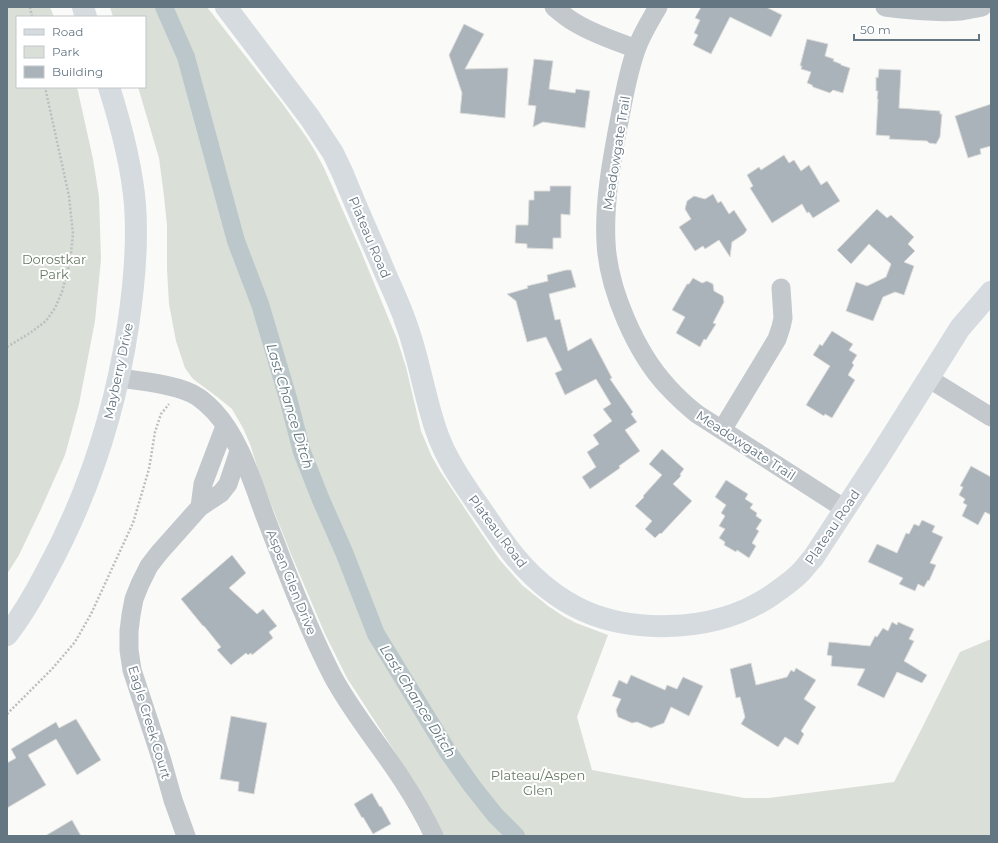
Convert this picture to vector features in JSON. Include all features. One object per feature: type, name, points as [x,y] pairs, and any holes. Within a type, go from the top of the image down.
[{"type":"street","name":"Plateau Road","points":[[226,7],[310,118],[333,154],[343,174],[406,322],[416,353],[434,423],[450,462],[464,485],[516,559],[539,582],[553,593],[595,616],[642,626],[679,626],[712,621],[731,617],[761,603],[800,573],[812,558],[879,457],[960,328],[991,292]]},
{"type":"street","points":[[554,7],[575,23],[636,49]]},
{"type":"street","name":"Meadowgate Trail","points":[[658,7],[636,49],[625,91],[609,179],[606,242],[616,295],[626,321],[652,368],[683,403],[697,414],[845,509]]},
{"type":"street","points":[[885,7],[916,11],[942,11],[982,7]]},
{"type":"street","name":"Mayberry Drive","points":[[7,635],[20,618],[60,547],[96,459],[110,415],[119,378],[134,276],[135,205],[123,135],[109,88]]},
{"type":"street","points":[[722,430],[777,339],[783,318],[781,288]]},
{"type":"street","name":"Aspen Glen Drive","points":[[119,378],[176,388],[197,396],[215,412],[225,426],[239,451],[309,627],[333,676],[403,781],[434,836]]},
{"type":"street","points":[[928,378],[991,418]]},
{"type":"street","points":[[200,507],[203,484],[225,426]]},
{"type":"street","name":"Eagle Creek Court","points":[[186,836],[173,800],[162,761],[132,670],[129,650],[129,631],[134,599],[149,566],[159,552],[200,507],[221,493],[228,484],[239,451]]},
{"type":"path","points":[[7,347],[46,321],[55,308],[62,292],[70,262],[73,234],[69,196],[45,88]]},
{"type":"path","points":[[7,714],[52,669],[75,642],[91,614],[133,523],[149,470],[155,432],[161,414],[173,398],[188,392]]},
{"type":"green space","name":"Dorostkar Park","points":[[7,7],[50,7],[54,16],[16,16],[16,88],[77,88],[93,159],[99,197],[101,259],[95,321],[79,404],[65,455],[19,555],[7,574]]},
{"type":"green space","name":"Plateau/Aspen Glen","points":[[110,7],[207,7],[282,103],[307,138],[324,168],[360,249],[397,339],[406,367],[421,431],[432,457],[440,471],[499,559],[522,585],[563,616],[576,623],[608,635],[577,717],[592,770],[744,798],[769,798],[894,782],[960,652],[991,639],[991,836],[443,836],[425,800],[408,772],[347,678],[325,634],[261,479],[250,444],[243,428],[232,409],[193,379],[185,368],[176,341],[169,304],[167,225],[159,158],[138,88],[146,88],[146,16],[113,16]]},
{"type":"building","points":[[701,7],[766,7],[782,15],[771,37],[730,17],[711,54],[693,45],[698,35],[694,33],[700,20],[695,18]]},
{"type":"building","points":[[464,24],[484,34],[465,69],[508,68],[505,118],[460,113],[462,93],[449,55]]},
{"type":"building","points":[[807,39],[828,44],[825,56],[850,68],[843,93],[833,90],[830,93],[813,87],[807,83],[811,72],[801,69],[802,66],[800,66]]},
{"type":"building","points":[[534,59],[553,61],[549,89],[575,93],[576,89],[590,91],[585,128],[543,122],[533,127],[536,106],[528,105]]},
{"type":"building","points":[[879,69],[901,70],[899,108],[940,111],[940,114],[942,114],[940,137],[936,144],[929,143],[927,141],[889,139],[890,136],[876,135],[878,91],[876,91],[876,77],[878,78]]},
{"type":"building","points":[[991,104],[991,146],[980,149],[981,154],[968,158],[955,116]]},
{"type":"building","points":[[784,155],[789,163],[794,160],[801,171],[809,165],[821,185],[827,181],[840,201],[813,218],[809,212],[807,213],[802,204],[772,223],[750,188],[753,186],[747,175],[759,167],[761,170]]},
{"type":"building","points":[[550,186],[571,186],[570,215],[561,214],[561,238],[553,238],[553,249],[527,248],[527,244],[515,243],[516,225],[528,225],[529,200],[534,200],[534,191],[550,191]]},
{"type":"building","points":[[713,194],[718,203],[721,201],[729,214],[734,210],[747,230],[744,234],[732,242],[730,257],[719,240],[705,249],[703,246],[695,251],[679,227],[691,219],[685,209],[687,201],[694,196],[705,199]]},
{"type":"building","points":[[877,209],[887,218],[891,215],[914,237],[908,244],[915,251],[904,262],[914,266],[904,295],[895,292],[883,297],[873,321],[846,311],[856,282],[867,286],[886,277],[891,264],[869,244],[851,264],[837,250]]},
{"type":"building","points":[[571,270],[576,287],[549,294],[555,320],[560,319],[568,351],[591,338],[612,378],[610,379],[633,412],[631,414],[637,422],[625,430],[640,451],[619,466],[620,468],[590,489],[582,477],[596,467],[587,452],[599,444],[593,435],[612,421],[603,409],[611,404],[596,379],[565,395],[555,373],[562,370],[546,337],[527,342],[516,301],[507,294],[528,288],[527,286],[548,281],[547,275]]},
{"type":"building","points":[[693,278],[702,283],[707,281],[713,284],[714,291],[723,296],[724,302],[713,323],[716,324],[706,340],[704,339],[700,347],[676,333],[685,317],[672,310],[687,284],[689,284]]},
{"type":"building","points":[[832,331],[853,344],[849,350],[857,355],[852,363],[854,365],[848,375],[855,380],[832,418],[825,414],[824,416],[806,405],[830,366],[813,355],[820,344],[822,346]]},
{"type":"building","points":[[662,449],[684,469],[680,474],[681,476],[673,484],[692,501],[661,534],[660,533],[655,538],[645,529],[652,521],[635,506],[662,475],[649,464]]},
{"type":"building","points":[[971,466],[991,477],[991,515],[985,512],[978,525],[962,516],[967,505],[963,503],[965,499],[959,495],[963,487],[960,486]]},
{"type":"building","points":[[726,480],[748,494],[745,499],[753,504],[750,508],[757,513],[756,516],[762,520],[756,529],[759,531],[752,543],[756,546],[749,558],[737,550],[736,552],[724,545],[725,542],[719,538],[725,529],[719,526],[725,516],[721,513],[726,505],[715,497]]},
{"type":"building","points":[[922,520],[935,526],[932,532],[943,537],[930,563],[936,565],[929,581],[928,580],[924,587],[918,584],[915,591],[899,584],[903,578],[868,562],[877,544],[897,553],[906,533],[909,534],[914,524],[919,526]]},
{"type":"building","points":[[232,555],[246,573],[229,588],[257,614],[263,609],[277,626],[269,632],[273,638],[252,655],[251,653],[248,655],[246,653],[231,665],[217,650],[221,647],[181,599]]},
{"type":"building","points":[[892,622],[897,625],[898,622],[914,629],[909,639],[914,641],[904,661],[927,675],[922,683],[897,672],[884,698],[857,685],[865,669],[831,666],[832,656],[827,655],[829,642],[870,646],[875,636],[877,637],[883,628],[888,631]]},
{"type":"building","points":[[751,663],[756,685],[787,677],[791,670],[794,672],[796,668],[816,680],[804,699],[816,707],[801,731],[804,734],[798,745],[785,737],[778,747],[741,724],[745,717],[740,697],[736,698],[730,669]]},
{"type":"building","points":[[631,675],[665,690],[667,685],[677,689],[683,677],[703,686],[689,716],[671,707],[664,723],[651,728],[637,722],[632,723],[618,717],[616,710],[621,699],[612,696],[619,680],[627,684]]},
{"type":"building","points":[[231,716],[267,723],[254,794],[238,791],[239,782],[220,779]]},
{"type":"building","points":[[76,719],[101,760],[77,775],[56,739],[28,755],[46,785],[7,808],[7,763],[16,758],[11,749],[56,722],[59,728]]},
{"type":"building","points":[[372,793],[391,824],[373,834],[354,804]]},
{"type":"building","points":[[72,820],[81,836],[45,836]]},
{"type":"waterway","name":"Last Chance Ditch","points":[[164,7],[186,57],[236,241],[260,304],[288,398],[302,452],[344,552],[376,634],[448,752],[495,815],[516,836]]}]
